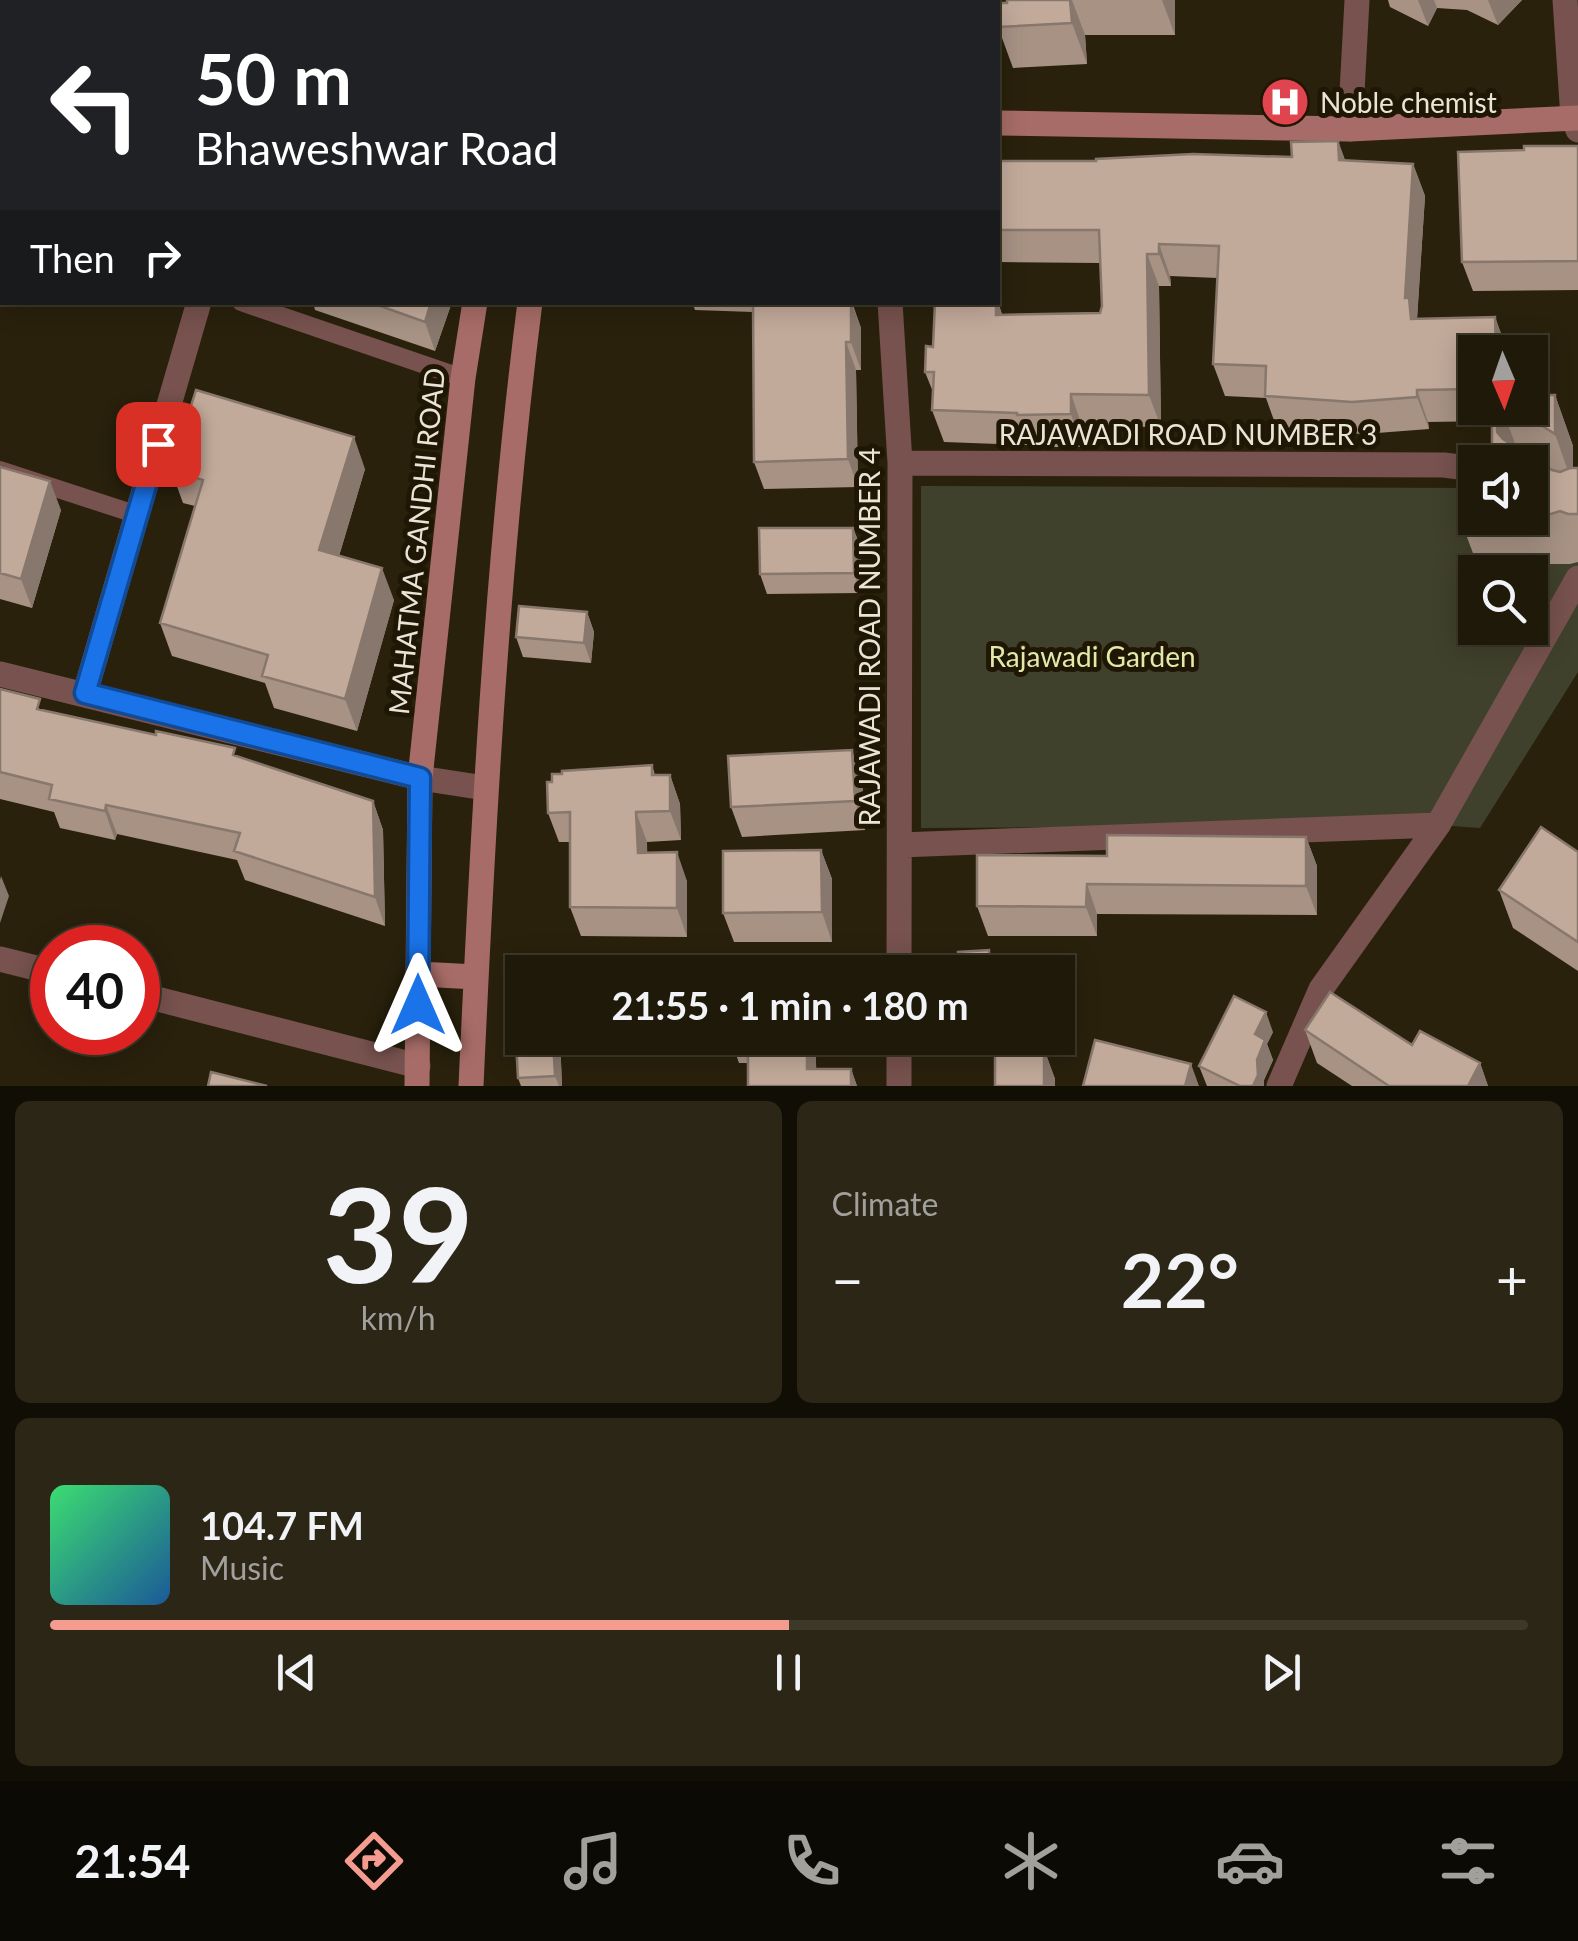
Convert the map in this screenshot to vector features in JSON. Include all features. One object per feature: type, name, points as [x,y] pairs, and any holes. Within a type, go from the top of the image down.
[{"type":"street","points":[[1350,129],[1358,0]]},
{"type":"street","points":[[1000,123],[1350,129],[1576,122],[1566,0]]},
{"type":"street","points":[[85,693],[198,305]]},
{"type":"street","name":"MAHATMA GANDHI ROAD","points":[[418,1076],[420,778],[463,378],[475,305]]},
{"type":"street","points":[[470,1086],[485,788],[518,398],[530,305]]},
{"type":"street","name":"RAJAWADI ROAD NUMBER 4","points":[[890,305],[900,463],[900,955]]},
{"type":"street","name":"RAJAWADI ROAD NUMBER 3","points":[[900,463],[1458,467]]},
{"type":"street","points":[[1279,1086],[1321,989],[1438,825],[1578,578]]},
{"type":"street","points":[[0,674],[420,778],[485,788]]},
{"type":"street","points":[[900,845],[1438,825]]},
{"type":"street","points":[[0,958],[30,966]]},
{"type":"street","points":[[419,974],[476,977]]},
{"type":"street","points":[[160,1000],[418,1076]]},
{"type":"street","points":[[899,1055],[899,1086]]},
{"type":"lane","points":[[250,305],[463,378]]},
{"type":"lane","points":[[0,470],[138,515]]},
{"type":"green space","name":"Rajawadi Garden","points":[[921,486],[1458,488],[1458,535],[1548,535],[1548,507],[1578,489],[1578,672],[1480,828],[921,828]]},
{"type":"building","points":[[1070,0],[1072,23],[1000,27],[1000,3]]},
{"type":"building","points":[[1338,141],[1339,160],[1413,164],[1405,298],[1409,298],[1411,319],[1495,317],[1496,335],[1458,335],[1458,389],[1417,390],[1417,397],[1352,402],[1265,396],[1266,366],[1213,364],[1219,246],[1159,244],[1159,254],[1147,254],[1149,395],[1071,394],[1071,414],[932,410],[934,372],[925,372],[926,346],[933,347],[935,305],[996,305],[996,315],[1100,313],[1102,306],[1099,230],[1000,230],[1000,161],[1096,161],[1193,154],[1292,157],[1291,142]]},
{"type":"building","points":[[1524,146],[1578,146],[1578,261],[1462,262],[1458,152],[1524,150]]},
{"type":"building","points":[[377,305],[430,305],[425,322]]},
{"type":"building","points":[[753,305],[851,305],[851,342],[846,342],[848,459],[754,462]]},
{"type":"building","points":[[196,390],[354,437],[319,550],[382,568],[345,699],[262,676],[268,655],[160,623],[203,480],[171,470]]},
{"type":"building","points":[[1548,395],[1555,395],[1555,434],[1541,425],[1548,425]]},
{"type":"building","points":[[1492,425],[1497,425],[1497,432],[1512,445],[1492,445]]},
{"type":"building","points":[[0,467],[50,481],[21,579],[0,573]]},
{"type":"building","points":[[1548,467],[1560,472],[1578,468],[1578,514],[1551,514]]},
{"type":"building","points":[[759,528],[853,528],[854,573],[760,574]]},
{"type":"building","points":[[519,606],[587,612],[584,643],[516,637]]},
{"type":"building","points":[[0,689],[40,699],[37,709],[235,748],[233,755],[373,801],[375,897],[234,851],[240,833],[106,805],[105,811],[49,799],[52,785],[0,772]]},
{"type":"building","points":[[852,750],[855,801],[731,807],[728,756]]},
{"type":"building","points":[[652,765],[652,775],[670,775],[670,811],[636,812],[638,853],[677,852],[677,908],[570,907],[570,812],[548,813],[547,782],[552,782],[552,774],[562,771]]},
{"type":"building","points":[[1541,827],[1578,852],[1578,942],[1499,890]]},
{"type":"building","points":[[1107,835],[1306,837],[1306,886],[1087,884],[1086,907],[977,906],[977,855],[1107,856]]},
{"type":"building","points":[[821,850],[822,912],[723,913],[723,851]]},
{"type":"building","points":[[989,950],[989,955],[958,955]]},
{"type":"building","points":[[1330,992],[1412,1045],[1420,1031],[1480,1063],[1468,1086],[1389,1086],[1305,1030]]},
{"type":"building","points":[[1234,996],[1266,1012],[1255,1034],[1265,1040],[1253,1086],[1240,1086],[1199,1066]]},
{"type":"building","points":[[1095,1040],[1191,1064],[1185,1086],[1083,1086]]},
{"type":"building","points":[[517,1055],[554,1055],[555,1076],[518,1078]]},
{"type":"building","points":[[748,1055],[807,1055],[807,1069],[851,1069],[851,1086],[748,1086]]},
{"type":"building","points":[[995,1055],[1044,1055],[1044,1086],[995,1086]]},
{"type":"building","points":[[211,1072],[267,1086],[208,1086]]},
{"type":"place","name":"Noble chemist","points":[[1285,102]]},
{"type":"route","points":[[158,444],[85,693],[420,778],[418,1005]]}]
